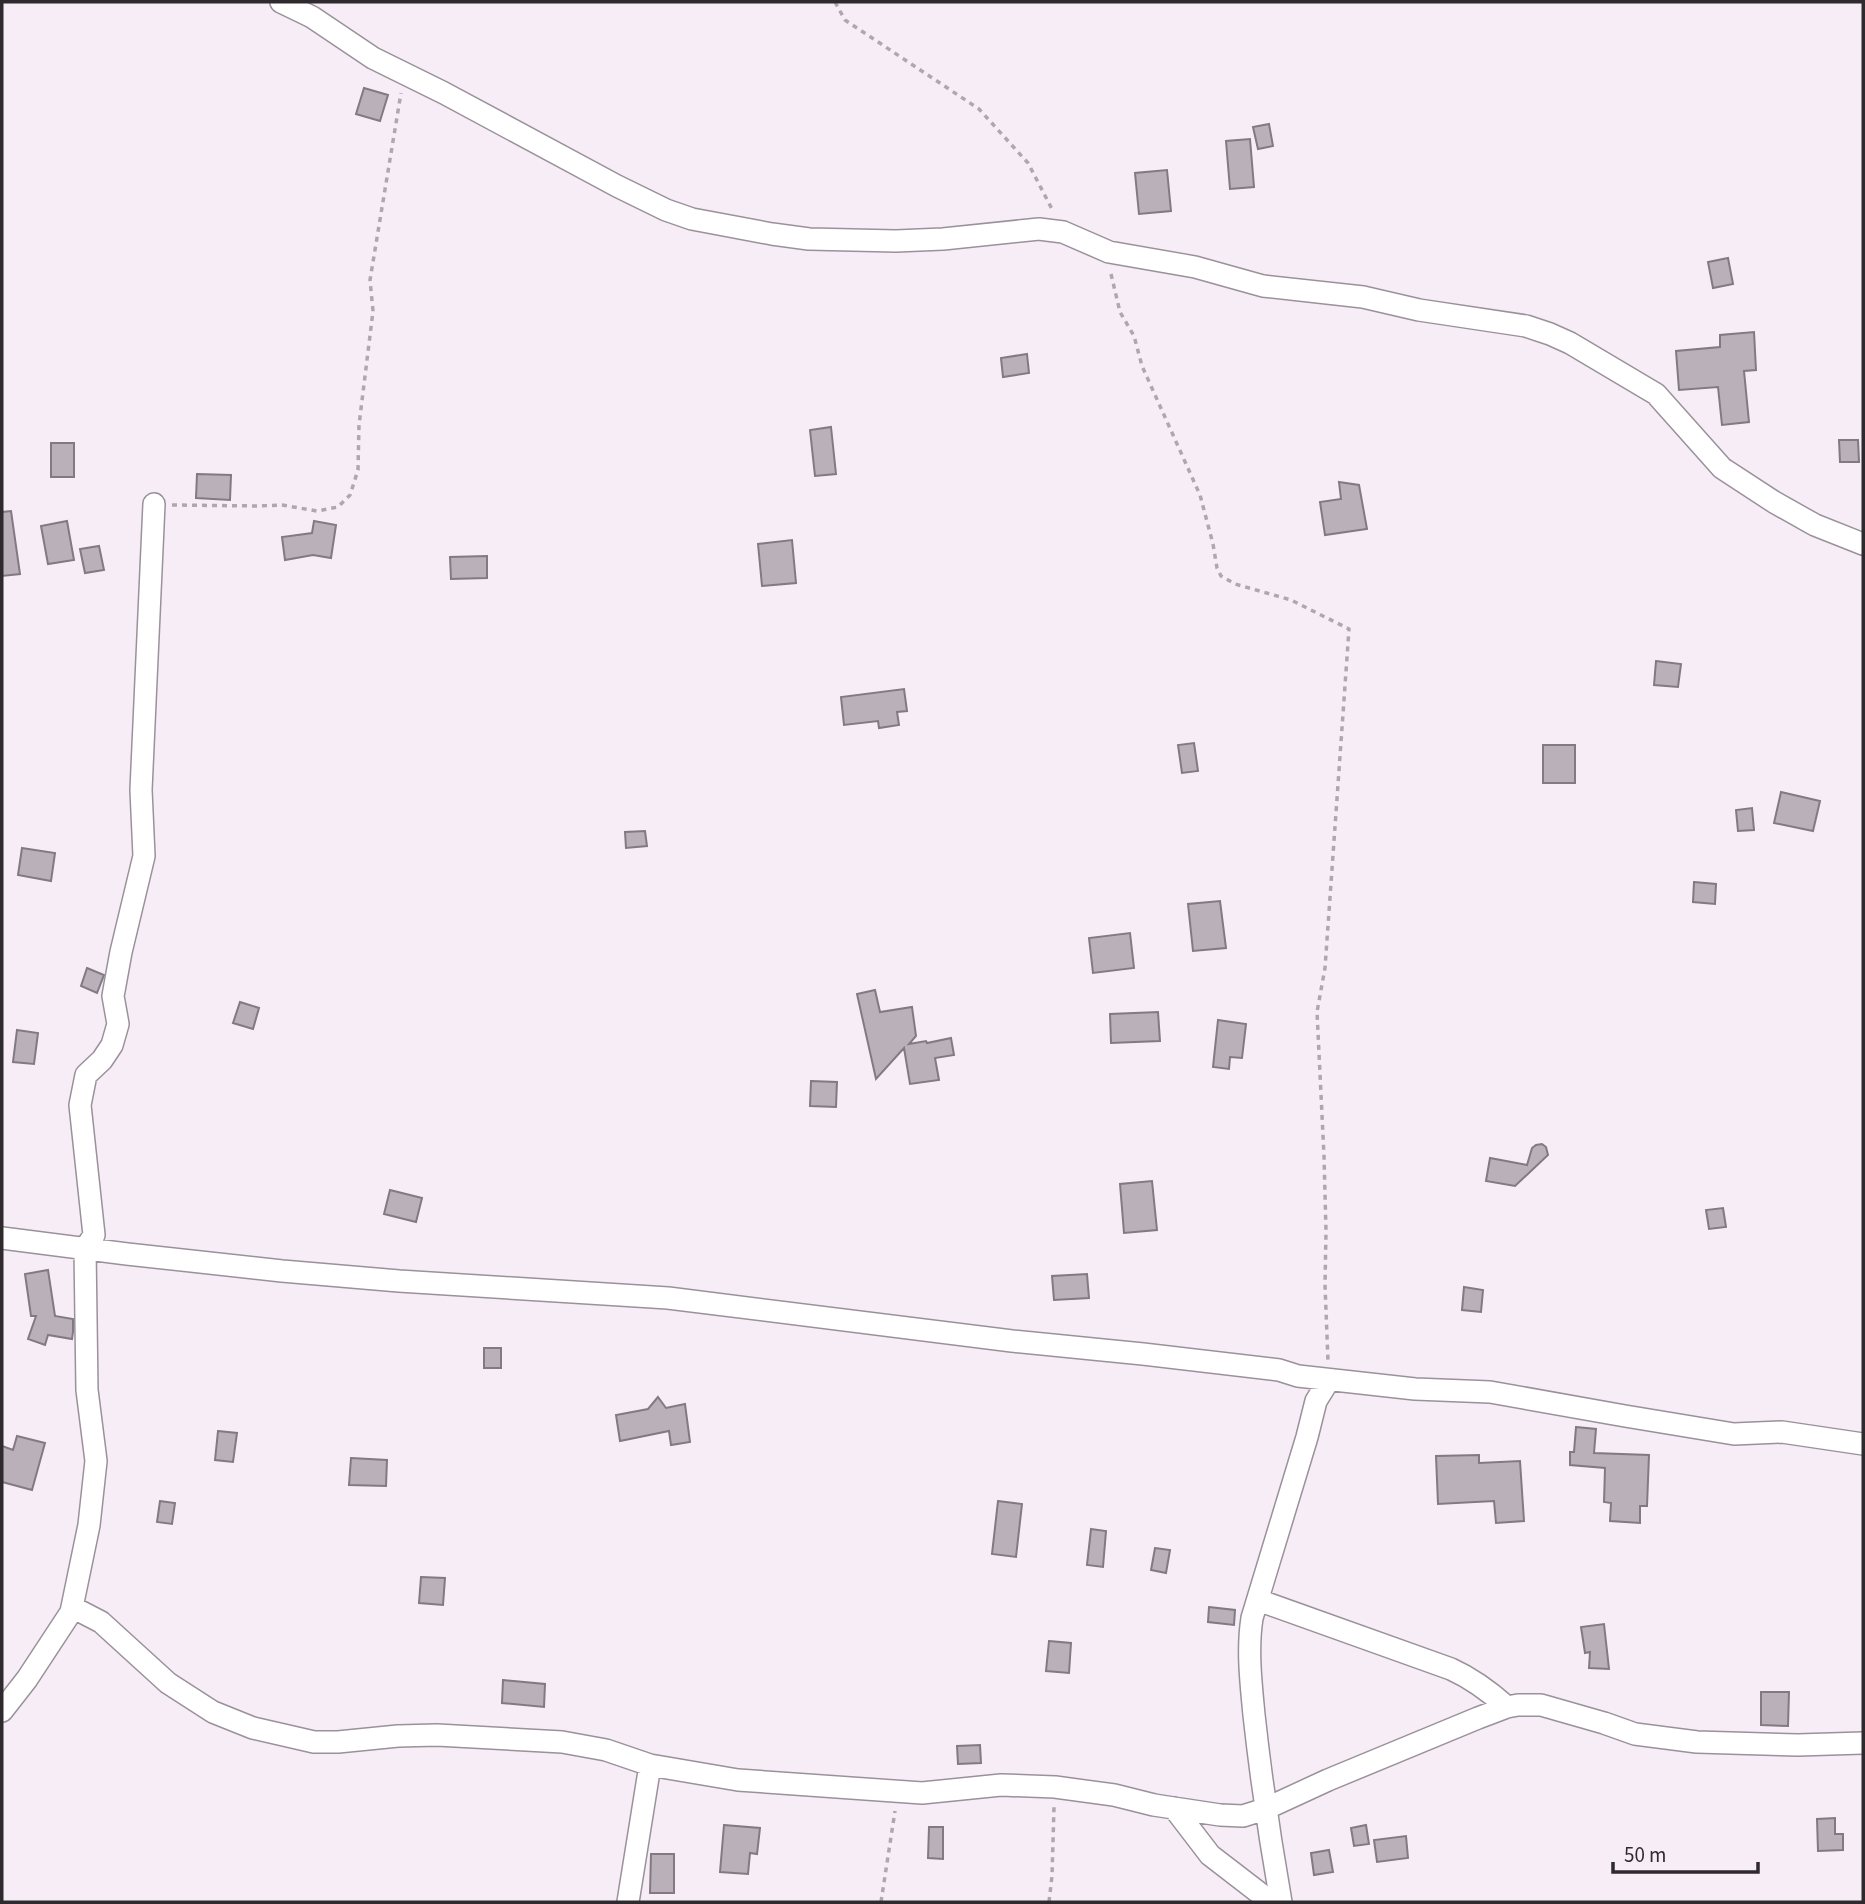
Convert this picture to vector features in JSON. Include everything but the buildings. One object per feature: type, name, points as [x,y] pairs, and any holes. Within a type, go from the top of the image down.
[{"type":"street","points":[[281,2],[312,17],[373,58],[629,192],[692,219],[809,239],[895,241],[1039,229],[1063,232],[1110,252],[1195,267],[1263,286],[1363,297],[1419,310],[1526,326],[1550,334],[1656,394],[1722,468],[1815,525],[1863,544]]},
{"type":"street","points":[[2,1712],[71,1612],[89,1525],[96,1461],[86,1390],[85,1249],[94,1235],[80,1105],[86,1075],[102,1060],[112,1045],[118,1024],[113,996],[144,856],[141,790],[154,504]]},
{"type":"street","points":[[2,1238],[282,1271],[399,1281],[668,1297],[1012,1341],[1279,1370],[1298,1376],[1329,1380],[1415,1389],[1490,1392],[1734,1434],[1782,1432],[1863,1444]]},
{"type":"street","points":[[1282,1902],[1265,1809],[1248,1639],[1316,1401],[1329,1380]]},
{"type":"street","points":[[1258,1600],[1451,1669],[1488,1689],[1507,1707]]},
{"type":"street","points":[[72,1607],[101,1622],[169,1683],[213,1712],[253,1728],[314,1742],[398,1735],[562,1742],[606,1750],[650,1765],[738,1780],[922,1793],[1001,1785],[1055,1787],[1114,1795],[1174,1808],[1243,1816],[1518,1704],[1541,1705],[1635,1734],[1697,1742],[1798,1745],[1863,1742]]},
{"type":"street","points":[[628,1902],[650,1765]]},
{"type":"street","points":[[1174,1808],[1210,1855],[1271,1902]]},
{"type":"path","points":[[835,2],[845,20],[979,108],[1028,163],[1063,232]]},
{"type":"path","points":[[154,504],[282,505],[317,511],[338,508],[350,495],[358,470],[359,425],[373,311],[370,279],[405,73]]},
{"type":"path","points":[[1089,244],[1111,275],[1120,312],[1135,336],[1142,366],[1200,495],[1221,576],[1235,584],[1291,600],[1349,629],[1325,968],[1317,1012],[1324,1156],[1329,1380]]},
{"type":"path","points":[[1049,1902],[1055,1787]]},
{"type":"path","points":[[881,1902],[898,1791]]}]
